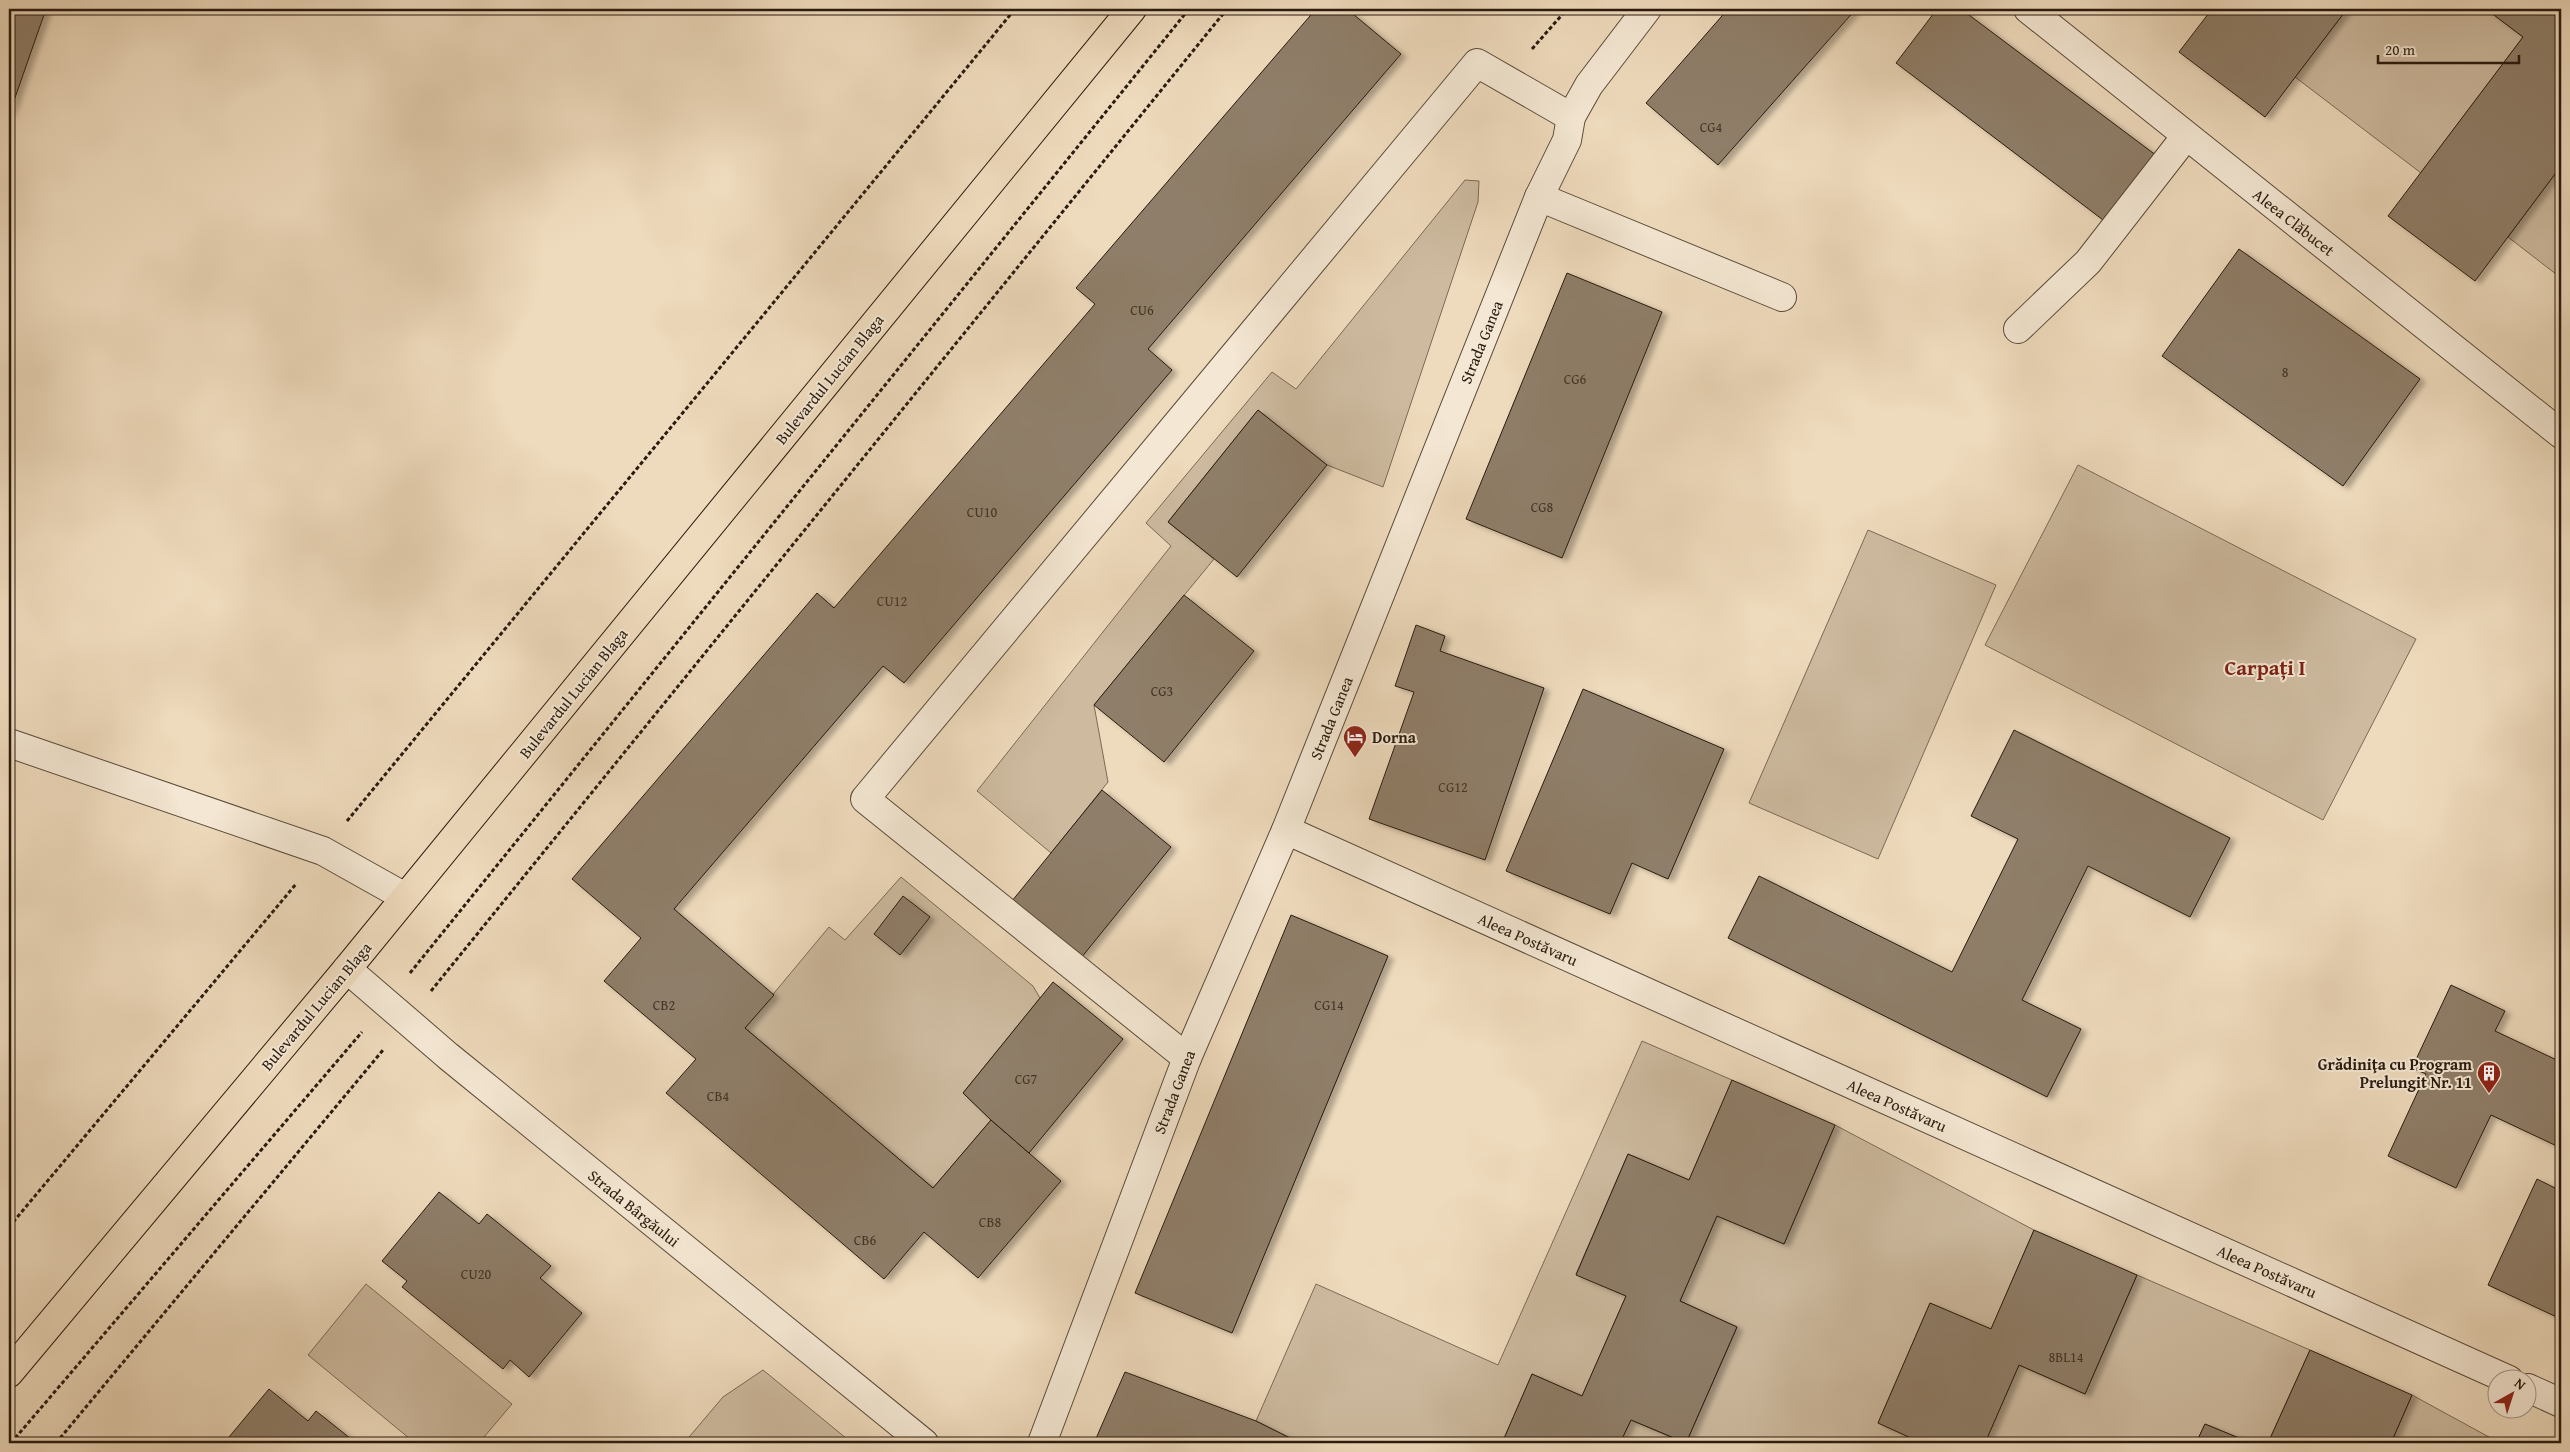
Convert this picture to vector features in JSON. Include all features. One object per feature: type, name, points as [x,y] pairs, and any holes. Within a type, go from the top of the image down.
[{"type":"main road","name":"Bulevardul Lucian Blaga","points":[[9,1373],[347,969],[1132,9]]},
{"type":"street","name":"Strada Ganea","points":[[1042,1443],[1187,1058],[1286,830],[1539,197],[1567,140],[1571,117],[1589,85],[1647,9]]},
{"type":"street","name":"Aleea Clăbucet","points":[[2028,9],[2561,434]]},
{"type":"street","points":[[1187,1058],[865,799],[1477,63],[1571,117]]},
{"type":"street","points":[[2018,329],[2088,262],[2186,136]]},
{"type":"street","points":[[1539,197],[1782,297]]},
{"type":"street","points":[[9,743],[323,851],[405,897]]},
{"type":"street","name":"Aleea Postăvaru","points":[[1286,830],[2488,1371]]},
{"type":"street","name":"Strada Bârgăului","points":[[347,969],[407,1021],[924,1443]]},
{"type":"street","points":[[2538,1393],[2561,1403]]},
{"type":"path","points":[[9,1228],[323,851],[1016,9]]},
{"type":"path","points":[[11,1443],[386,1003],[1188,9]]},
{"type":"path","points":[[56,1443],[407,1021],[1227,9]]},
{"type":"path","points":[[1505,80],[1567,9]]},
{"type":"shaded area","points":[[2347,9],[2486,9],[2523,37],[2421,173],[2295,77]]},
{"type":"shaded area","points":[[2561,166],[2561,278],[2508,237]]},
{"type":"shaded area","points":[[1465,180],[1479,181],[1478,202],[1383,487],[1327,465],[1258,410],[1168,522],[1214,559],[1094,705],[1108,782],[1051,853],[977,791],[1171,546],[1146,523],[1272,372],[1296,389]]},
{"type":"shaded area","points":[[2078,465],[2416,639],[2323,820],[1985,645]]},
{"type":"shaded area","points":[[1868,530],[1996,585],[1878,859],[1749,803]]},
{"type":"shaded area","points":[[901,877],[1033,986],[1040,998],[963,1093],[991,1120],[933,1188],[745,1028],[829,927],[845,940]]},
{"type":"shaded area","points":[[1642,1041],[1732,1080],[1689,1180],[1628,1154],[1576,1274],[1626,1296],[1582,1396],[1532,1374],[1502,1443],[1300,1443],[1256,1421],[1316,1284],[1498,1365]]},
{"type":"shaded area","points":[[1835,1125],[2034,1230],[1991,1329],[1930,1303],[1878,1423],[1922,1443],[1686,1443],[1737,1327],[1680,1301],[1717,1216],[1784,1244]]},
{"type":"shaded area","points":[[2137,1275],[2310,1350],[2268,1443],[2251,1443],[2205,1424],[2196,1443],[1985,1443],[2019,1365],[2085,1394]]},
{"type":"shaded area","points":[[366,1284],[512,1404],[479,1443],[415,1443],[308,1355]]},
{"type":"shaded area","points":[[763,1370],[852,1443],[684,1443],[723,1397]]},
{"type":"shaded area","points":[[2412,1395],[2500,1443],[2391,1443]]},
{"type":"shaded area","points":[[1631,1420],[1685,1443],[1620,1443]]},
{"type":"building","points":[[9,9],[46,9],[9,115]]},
{"type":"building","points":[[1316,9],[1347,9],[1401,54],[1148,349],[1172,370],[904,683],[883,666],[674,909],[774,995],[745,1028],[933,1188],[991,1120],[1061,1181],[978,1278],[924,1232],[884,1279],[666,1093],[696,1059],[604,981],[641,938],[572,879],[817,593],[834,608],[1095,304],[1076,288]]},
{"type":"building","points":[[1728,9],[1856,9],[1718,165],[1646,103]]},
{"type":"building","points":[[1937,9],[1961,9],[2161,159],[2111,226],[1896,63]]},
{"type":"building","points":[[2212,9],[2347,9],[2265,117],[2179,52]]},
{"type":"building","points":[[2486,9],[2561,9],[2561,166],[2475,281],[2388,216],[2523,37]]},
{"type":"building","points":[[2239,249],[2420,379],[2343,486],[2162,356]]},
{"type":"building","points":[[1567,273],[1662,312],[1562,558],[1466,519]]},
{"type":"building","points":[[1258,410],[1327,465],[1237,577],[1168,522]]},
{"type":"building","points":[[1184,595],[1254,651],[1164,762],[1094,705]]},
{"type":"building","points":[[1416,625],[1445,636],[1440,651],[1544,688],[1485,860],[1369,819],[1414,692],[1395,686]]},
{"type":"building","points":[[1583,689],[1724,749],[1668,879],[1632,863],[1610,914],[1506,871]]},
{"type":"building","points":[[2014,730],[2230,838],[2190,917],[2088,866],[2022,1000],[2081,1029],[2047,1097],[1728,938],[1759,876],[1952,972],[2018,839],[1971,816]]},
{"type":"building","points":[[1102,790],[1171,847],[1081,958],[1012,901]]},
{"type":"building","points":[[903,896],[930,917],[900,955],[874,934]]},
{"type":"building","points":[[1291,915],[1388,956],[1232,1333],[1135,1293]]},
{"type":"building","points":[[1053,982],[1123,1039],[1029,1153],[963,1093]]},
{"type":"building","name":"Grădiniţa cu Program Prelungit Nr. 11","points":[[2451,985],[2505,1011],[2495,1031],[2561,1062],[2561,1148],[2491,1115],[2456,1188],[2388,1156],[2426,1074],[2412,1068]]},
{"type":"building","points":[[1732,1080],[1835,1125],[1784,1244],[1717,1216],[1680,1301],[1737,1327],[1686,1443],[1631,1420],[1620,1443],[1502,1443],[1532,1374],[1582,1396],[1626,1296],[1576,1275],[1628,1154],[1689,1180]]},
{"type":"building","points":[[2561,1174],[2561,1319],[2488,1285],[2537,1179],[2555,1188]]},
{"type":"building","points":[[439,1192],[479,1224],[487,1214],[551,1266],[540,1278],[582,1313],[529,1377],[510,1360],[503,1369],[402,1287],[407,1281],[382,1261]]},
{"type":"building","points":[[2034,1230],[2137,1275],[2085,1394],[2019,1365],[1985,1443],[1922,1443],[1878,1423],[1930,1303],[1991,1329]]},
{"type":"building","points":[[2310,1350],[2412,1395],[2391,1443],[2268,1443]]},
{"type":"building","points":[[1125,1372],[1256,1421],[1300,1443],[1094,1443]]},
{"type":"building","points":[[269,1389],[308,1421],[316,1411],[356,1443],[224,1443]]},
{"type":"building","points":[[2205,1424],[2251,1443],[2196,1443]]},
{"type":"place","name":"Dorna","points":[[1355,758]]},
{"type":"place","name":"Grădiniţa cu Program Prelungit Nr. 11","points":[[2489,1094]]},
{"type":"district","name":"Carpați I","points":[[2265,667]]}]
